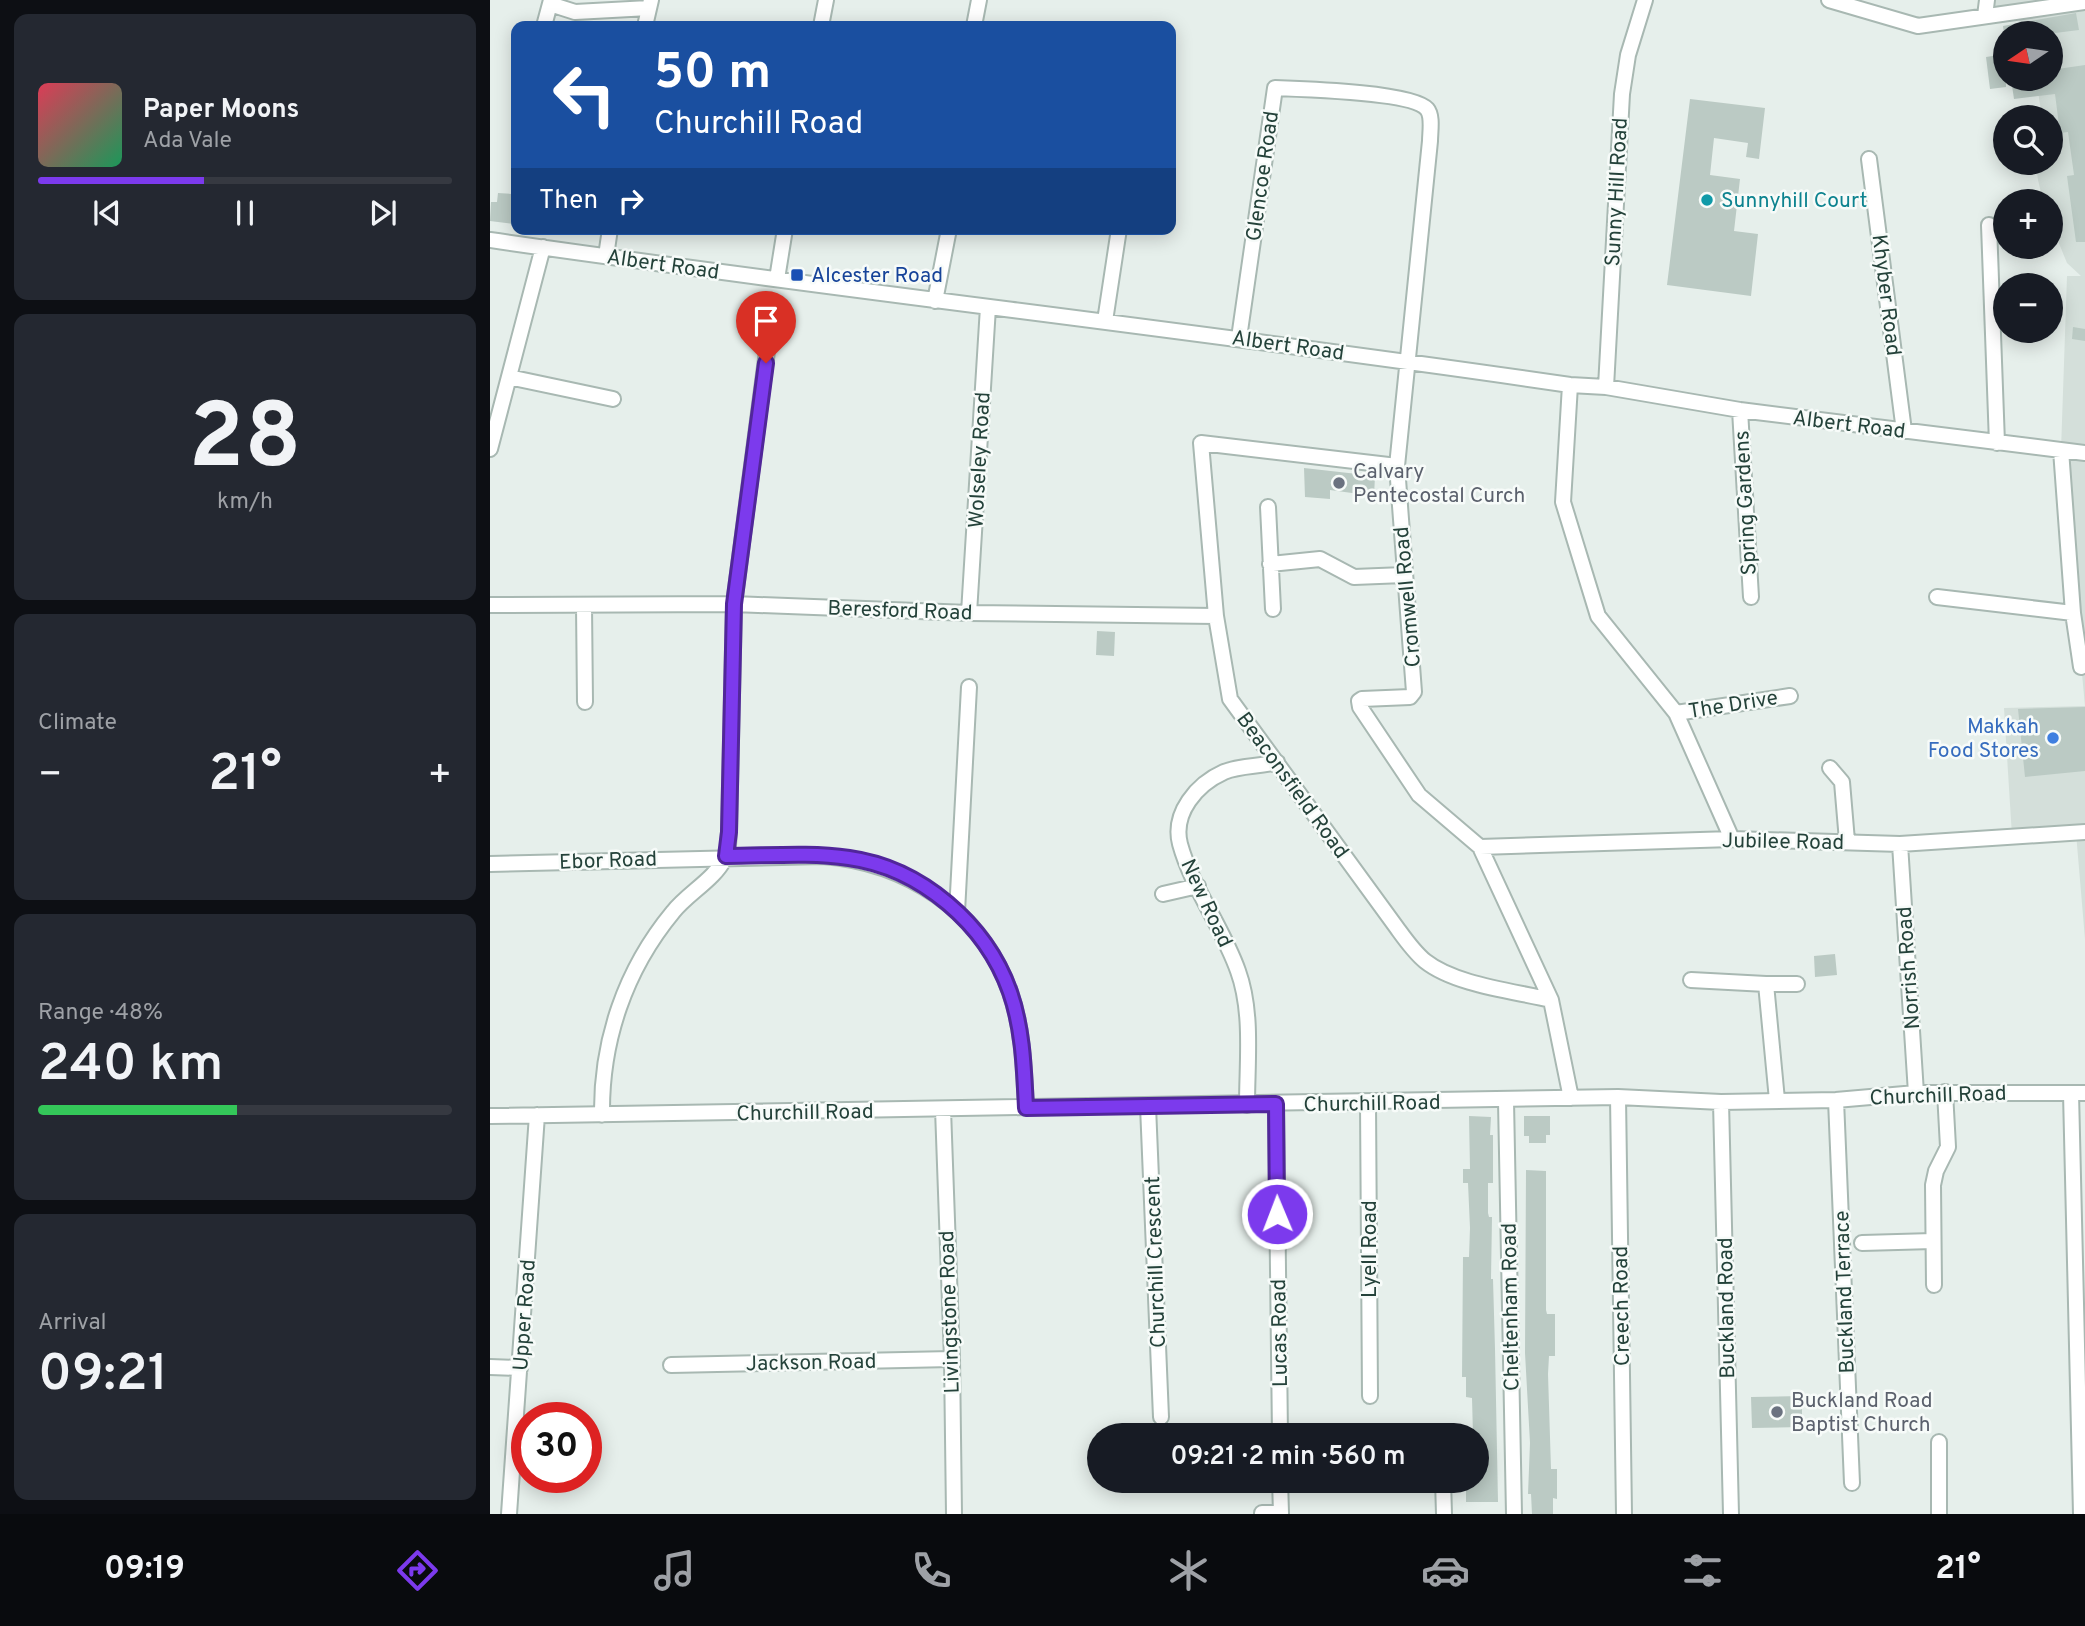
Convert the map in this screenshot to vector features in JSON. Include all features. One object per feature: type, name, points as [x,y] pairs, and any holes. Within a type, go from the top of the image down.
[{"type":"street","points":[[822,21],[826,0]]},
{"type":"street","points":[[975,21],[979,0]]},
{"type":"street","name":"Sunny Hill Road","points":[[1606,387],[1622,94],[1628,55],[1645,0]]},
{"type":"street","points":[[1829,0],[1847,3],[1918,26],[2085,2]]},
{"type":"street","points":[[1985,16],[1987,0]]},
{"type":"street","points":[[545,21],[551,2],[575,12],[650,4]]},
{"type":"street","name":"Glencoe Road","points":[[1239,338],[1275,88],[1382,95],[1421,105],[1428,109],[1430,117],[1430,141],[1407,361]]},
{"type":"street","name":"Khyber Road","points":[[1869,159],[1904,431]]},
{"type":"street","points":[[1989,225],[1997,443]]},
{"type":"street","points":[[606,256],[609,235]]},
{"type":"street","points":[[776,279],[784,235]]},
{"type":"street","points":[[935,301],[948,235]]},
{"type":"street","points":[[1105,321],[1118,235]]},
{"type":"street","name":"Albert Road","points":[[490,240],[935,301],[1239,338],[1570,385],[1606,387],[1740,410],[2085,453]]},
{"type":"street","points":[[490,449],[543,247]]},
{"type":"street","name":"Wolseley Road","points":[[970,613],[988,307]]},
{"type":"street","points":[[602,1115],[601,1085],[610,1037],[635,970],[675,909],[717,870],[726,856],[729,832],[734,604],[772,313]]},
{"type":"street","name":"Cromwell Road","points":[[1407,361],[1397,466],[1414,692],[1410,697],[1362,699],[1359,701],[1360,707],[1419,795],[1480,847],[1551,1000],[1571,1098]]},
{"type":"street","points":[[509,377],[613,399]]},
{"type":"street","points":[[1570,385],[1563,502],[1598,616],[1676,713],[1732,839]]},
{"type":"street","name":"Spring Gardens","points":[[1740,410],[1751,597]]},
{"type":"street","name":"Beaconsfield Road","points":[[1397,466],[1201,443],[1216,616],[1230,699],[1397,928],[1426,961],[1438,969],[1475,982],[1551,1000]]},
{"type":"street","points":[[2061,450],[2073,613],[2081,667]]},
{"type":"street","points":[[1268,507],[1273,609]]},
{"type":"street","points":[[1270,564],[1320,559],[1354,577],[1404,575]]},
{"type":"street","points":[[1937,597],[2073,613]]},
{"type":"street","name":"Beresford Road","points":[[490,605],[734,604],[970,613],[1216,616]]},
{"type":"street","points":[[584,606],[584,702]]},
{"type":"street","points":[[957,912],[969,687]]},
{"type":"street","name":"The Drive","points":[[1676,713],[1790,696]]},
{"type":"street","name":"New Road","points":[[1247,1105],[1247,1018],[1243,986],[1180,844],[1181,818],[1188,801],[1207,782],[1226,772],[1277,762]]},
{"type":"street","points":[[1830,768],[1842,782],[1847,841]]},
{"type":"street","name":"Jubilee Road","points":[[1480,847],[1732,839],[1900,844],[2085,832]]},
{"type":"street","name":"Norrish Road","points":[[1900,844],[1916,1093]]},
{"type":"street","name":"Ebor Road","points":[[490,864],[726,856],[822,856],[869,862],[898,873],[925,887],[957,912],[994,958],[1010,993],[1019,1026],[1026,1108]]},
{"type":"street","points":[[1163,894],[1198,886]]},
{"type":"street","points":[[1691,981],[1797,984]]},
{"type":"street","points":[[1766,984],[1777,1100]]},
{"type":"street","points":[[1934,1285],[1933,1185],[1936,1171],[1948,1147],[1945,1092]]},
{"type":"street","name":"Churchill Road","points":[[490,1116],[1506,1101],[1618,1097],[1721,1102],[1836,1100],[1945,1092],[2078,1093]]},
{"type":"street","points":[[2078,1093],[2081,1514]]},
{"type":"street","name":"Creech Road","points":[[1618,1097],[1624,1514]]},
{"type":"street","name":"Buckland Terrace","points":[[1836,1100],[1852,1483]]},
{"type":"street","name":"Cheltenham Road","points":[[1506,1101],[1514,1514]]},
{"type":"street","name":"Buckland Road","points":[[1721,1102],[1731,1514]]},
{"type":"street","name":"Lyell Road","points":[[1368,1103],[1370,1396]]},
{"type":"street","name":"Lucas Road","points":[[1276,1104],[1280,1423]]},
{"type":"street","name":"Churchill Crescent","points":[[1148,1106],[1161,1418]]},
{"type":"street","name":"Livingstone Road","points":[[943,1110],[952,1359],[954,1514]]},
{"type":"street","name":"Upper Road","points":[[509,1514],[537,1115]]},
{"type":"street","points":[[1862,1243],[1933,1241]]},
{"type":"street","name":"Jackson Road","points":[[671,1365],[952,1359]]},
{"type":"street","points":[[490,1367],[520,1368]]},
{"type":"street","points":[[1935,1449],[1939,1514]]},
{"type":"street","points":[[1262,1513],[1281,1513],[1280,1493]]},
{"type":"street","points":[[1443,1493],[1444,1514]]},
{"type":"shaded area","points":[[1987,0],[2085,0],[2085,706],[2061,450],[2067,276],[2081,276],[2067,263],[2063,253],[2063,189],[2040,189],[2037,175],[2063,175],[2063,105],[2040,105],[2038,91],[2063,91],[2063,21],[2019,21],[2018,12],[1985,16]]},
{"type":"shaded area","points":[[2085,706],[2085,939],[2076,833],[2012,836],[2004,708]]},
{"type":"building","points":[[2076,13],[2079,30],[2063,32],[2063,21],[2031,21]]},
{"type":"building","points":[[1993,56],[1993,89],[1990,89],[1986,57]]},
{"type":"building","points":[[2085,65],[2085,242],[2076,242],[2067,176],[2074,175],[2068,132],[2063,133],[2063,105],[2056,105],[2055,94],[2014,99],[2013,91],[2063,91],[2063,68]]},
{"type":"building","name":"Sunnyhill Court","points":[[1690,99],[1765,108],[1759,159],[1746,157],[1748,143],[1714,138],[1710,175],[1740,179],[1734,231],[1758,234],[1751,296],[1667,285]]},
{"type":"building","points":[[498,193],[511,194],[511,224],[490,221],[491,202],[497,202]]},
{"type":"building","points":[[2073,327],[2085,329],[2085,341],[2072,339]]},
{"type":"building","name":"Calvary Pentecostal Curch","points":[[1304,468],[1375,476],[1374,496],[1330,490],[1330,499],[1305,497]]},
{"type":"building","points":[[1097,631],[1115,632],[1114,656],[1096,655]]},
{"type":"building","name":"Makkah Food Stores","points":[[2085,707],[2085,771],[2025,777],[2018,709]]},
{"type":"building","points":[[1835,954],[1837,975],[1815,977],[1814,956]]},
{"type":"building","points":[[1469,1116],[1491,1117],[1493,1183],[1488,1183],[1488,1213],[1489,1217],[1492,1217],[1491,1279],[1498,1502],[1466,1502],[1466,1493],[1489,1493],[1489,1423],[1473,1423],[1472,1398],[1466,1397],[1466,1377],[1462,1377],[1463,1257],[1469,1257],[1470,1228],[1468,1183],[1463,1183],[1463,1169],[1470,1169]]},
{"type":"building","points":[[1524,1116],[1550,1116],[1550,1135],[1546,1135],[1546,1143],[1529,1143],[1529,1136],[1524,1136]]},
{"type":"building","points":[[1526,1170],[1546,1171],[1546,1310],[1547,1314],[1555,1314],[1555,1356],[1549,1356],[1548,1374],[1551,1469],[1557,1469],[1557,1499],[1553,1498],[1553,1514],[1532,1514],[1531,1494],[1528,1494],[1530,1443],[1525,1353]]},
{"type":"building","name":"Buckland Road Baptist Church","points":[[1802,1396],[1802,1427],[1752,1428],[1751,1397]]},
{"type":"place","name":"Sunnyhill Court","points":[[1707,200]]},
{"type":"place","name":"Alcester Road","points":[[797,275]]},
{"type":"place","name":"Calvary Pentecostal Curch","points":[[1339,483]]},
{"type":"place","name":"Makkah Food Stores","points":[[2053,738]]},
{"type":"place","name":"Buckland Road Baptist Church","points":[[1777,1412]]},
{"type":"route","points":[[766,363],[734,604],[729,832],[726,856],[849,858],[869,862],[907,877],[942,899],[971,926],[1003,975],[1019,1026],[1026,1108],[1276,1104],[1277,1214]]}]
